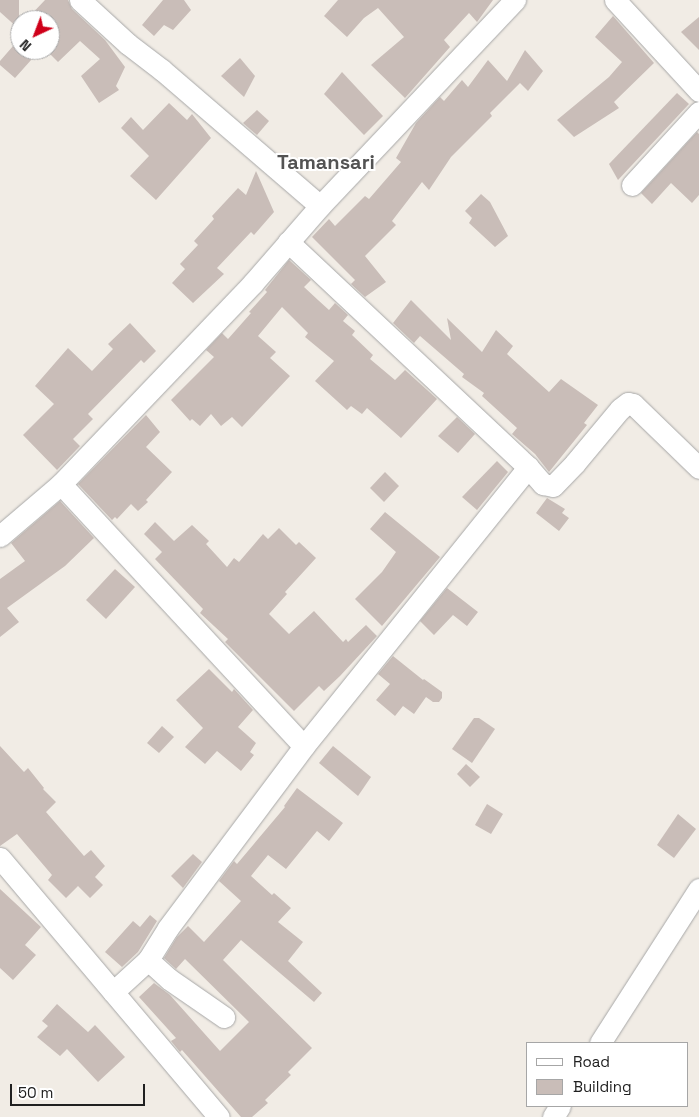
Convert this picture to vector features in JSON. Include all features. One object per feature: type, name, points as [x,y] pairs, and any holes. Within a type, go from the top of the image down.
[{"type":"street","points":[[80,0],[128,44],[162,70],[320,206]]},
{"type":"street","points":[[0,536],[61,484],[253,283],[320,206],[515,0]]},
{"type":"street","points":[[615,0],[699,91]]},
{"type":"street","points":[[632,184],[699,112]]},
{"type":"street","points":[[288,242],[528,467],[543,484],[553,486],[575,463],[623,405],[628,403],[633,404],[699,468]]},
{"type":"street","points":[[113,992],[148,960],[168,928],[304,746],[419,605],[436,580],[518,477],[528,467]]},
{"type":"street","points":[[61,484],[304,746]]},
{"type":"street","points":[[0,858],[219,1117]]},
{"type":"street","points":[[601,1042],[699,888]]},
{"type":"street","points":[[148,960],[169,979],[224,1017]]},
{"type":"building","points":[[0,0],[19,0],[19,10],[10,10],[10,21],[0,12]]},
{"type":"building","points":[[45,0],[68,0],[72,9],[105,40],[125,67],[116,86],[119,90],[99,103],[81,76],[100,59],[80,41],[58,62],[56,60],[60,60],[60,10],[36,10]]},
{"type":"building","points":[[163,0],[184,0],[191,10],[173,30],[164,25],[154,36],[142,25]]},
{"type":"building","points":[[338,0],[493,0],[477,22],[469,13],[444,40],[450,47],[405,98],[371,65],[404,37],[378,8],[364,18],[347,37],[324,16]]},
{"type":"building","points":[[613,16],[654,63],[614,102],[619,108],[574,137],[557,120],[609,77],[622,62],[595,37]]},
{"type":"building","points":[[699,17],[699,50],[681,32]]},
{"type":"building","points":[[10,50],[10,60],[31,60],[15,78],[0,65],[0,61]]},
{"type":"building","points":[[525,50],[543,71],[528,91],[520,83],[490,113],[492,116],[451,157],[429,190],[422,182],[392,221],[396,225],[365,256],[386,282],[365,297],[351,284],[355,280],[312,237],[329,219],[335,226],[365,196],[369,199],[401,162],[396,158],[416,123],[440,97],[444,101],[462,80],[468,87],[488,60],[507,81]]},
{"type":"building","points":[[240,58],[255,76],[244,97],[221,76]]},
{"type":"building","points":[[342,72],[383,116],[364,135],[324,94]]},
{"type":"building","points":[[677,93],[689,104],[618,180],[609,164]]},
{"type":"building","points":[[169,103],[187,120],[192,114],[211,138],[156,200],[130,176],[149,156],[121,128],[131,117],[143,130]]},
{"type":"building","points":[[257,110],[269,121],[257,135],[243,123]]},
{"type":"building","points":[[697,132],[699,134],[699,195],[692,203],[671,183],[652,204],[641,193]]},
{"type":"building","points":[[256,171],[274,212],[254,235],[251,232],[217,268],[224,274],[193,303],[172,283],[185,269],[180,264],[198,245],[194,241],[214,219],[212,216],[238,188],[246,195]]},
{"type":"building","points":[[481,194],[490,202],[508,236],[495,247],[469,223],[472,218],[465,211]]},
{"type":"building","points":[[289,260],[311,280],[304,287],[329,310],[335,303],[348,315],[343,321],[355,331],[352,335],[373,355],[370,359],[395,380],[405,370],[437,399],[401,438],[367,408],[362,414],[351,406],[347,410],[315,381],[334,361],[305,337],[308,333],[282,307],[258,336],[276,352],[270,358],[290,376],[242,427],[232,417],[221,426],[211,414],[200,426],[192,419],[190,421],[171,400],[214,357],[206,350],[222,333],[228,339],[251,313],[249,312],[267,292],[265,290]]},
{"type":"building","points":[[411,300],[451,340],[447,318],[482,352],[496,330],[513,346],[507,354],[549,392],[561,379],[598,405],[584,423],[587,425],[549,472],[535,454],[512,434],[517,428],[482,396],[484,393],[462,377],[464,374],[420,336],[414,343],[393,323]]},
{"type":"building","points":[[130,323],[156,351],[144,363],[141,360],[88,414],[93,419],[73,439],[80,446],[57,470],[23,435],[54,404],[35,386],[68,348],[92,371],[113,349],[108,344]]},
{"type":"building","points":[[146,415],[160,432],[146,447],[172,472],[146,500],[148,502],[138,511],[131,504],[117,519],[115,517],[112,520],[78,484]]},
{"type":"building","points":[[457,417],[475,434],[458,453],[438,436]]},
{"type":"building","points":[[497,461],[508,472],[477,510],[462,497]]},
{"type":"building","points":[[385,472],[399,486],[384,502],[370,488]]},
{"type":"building","points":[[547,498],[565,509],[562,513],[569,518],[559,531],[536,513]]},
{"type":"building","points":[[60,501],[94,538],[65,566],[7,608],[19,622],[0,637],[0,579],[25,561],[11,543]]},
{"type":"building","points":[[385,512],[440,557],[382,626],[355,599],[382,572],[396,552],[370,529]]},
{"type":"building","points":[[155,522],[174,541],[192,525],[209,541],[206,544],[227,567],[234,558],[239,562],[263,534],[268,539],[279,528],[296,545],[299,542],[316,558],[285,592],[287,594],[269,614],[289,634],[314,611],[343,642],[346,639],[348,642],[366,625],[377,636],[324,691],[319,686],[294,711],[225,642],[228,639],[200,613],[203,609],[155,559],[162,552],[144,534]]},
{"type":"building","points":[[115,569],[135,587],[106,619],[86,600]]},
{"type":"building","points":[[447,588],[478,612],[467,626],[453,615],[434,635],[420,621]]},
{"type":"building","points":[[393,656],[423,680],[442,692],[442,698],[439,702],[433,702],[426,697],[414,714],[403,706],[395,716],[376,700],[390,684],[378,674]]},
{"type":"building","points":[[209,669],[232,692],[234,689],[253,710],[238,727],[256,743],[250,752],[254,755],[241,771],[217,751],[205,764],[185,747],[203,728],[176,700]]},
{"type":"building","points":[[474,718],[479,718],[495,729],[472,763],[452,749]]},
{"type":"building","points":[[162,726],[174,737],[159,753],[147,743]]},
{"type":"building","points":[[0,746],[24,772],[28,768],[43,789],[56,802],[46,812],[84,856],[91,850],[105,866],[95,877],[103,885],[90,898],[78,886],[66,898],[48,880],[52,875],[17,834],[0,846]]},
{"type":"building","points":[[333,746],[371,777],[358,796],[319,763]]},
{"type":"building","points":[[466,764],[480,777],[470,787],[457,774]]},
{"type":"building","points":[[297,788],[343,823],[329,841],[317,831],[286,869],[268,855],[251,876],[272,895],[274,893],[291,908],[278,922],[303,942],[288,961],[322,993],[314,1002],[241,940],[223,960],[312,1048],[288,1072],[291,1075],[265,1100],[268,1103],[252,1117],[241,1117],[182,1050],[180,1052],[171,1041],[176,1038],[139,997],[154,983],[170,995],[220,1051],[249,1022],[185,959],[176,969],[164,958],[177,937],[188,926],[204,942],[241,901],[219,881],[234,861],[237,864],[285,807]]},
{"type":"building","points":[[487,804],[503,814],[491,834],[475,825]]},
{"type":"building","points":[[678,814],[696,829],[674,858],[657,845]]},
{"type":"building","points":[[193,854],[202,862],[183,888],[171,876]]},
{"type":"building","points":[[0,889],[41,927],[25,945],[36,955],[13,980],[0,968]]},
{"type":"building","points":[[150,915],[157,921],[138,952],[122,967],[105,952],[133,921],[140,927]]},
{"type":"building","points":[[57,1004],[88,1032],[95,1025],[125,1057],[98,1082],[67,1049],[60,1056],[37,1037],[48,1026],[42,1021]]},
{"type":"district","name":"Tamansari","points":[[326,162]]}]
